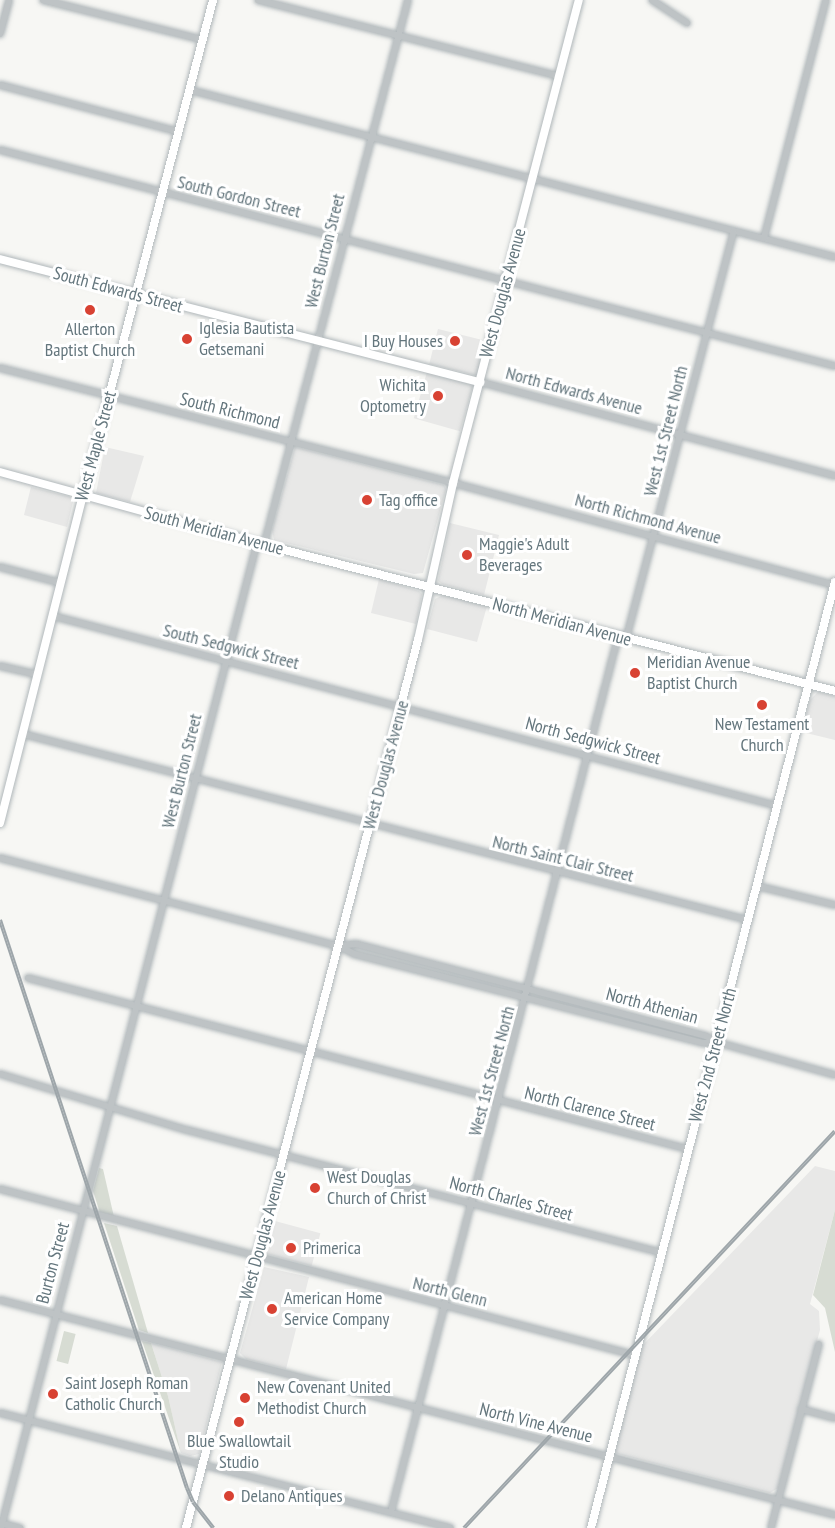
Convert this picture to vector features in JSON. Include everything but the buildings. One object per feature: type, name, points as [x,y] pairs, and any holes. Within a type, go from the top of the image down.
[{"type":"main road","name":"West Maple Street","points":[[0,823],[83,495],[213,0]]},
{"type":"main road","name":"West Douglas Avenue","points":[[186,1528],[401,706],[453,483],[579,0]]},
{"type":"main road","name":"South Edwards Street","points":[[0,259],[480,382]]},
{"type":"main road","name":"South Meridian Avenue","points":[[0,472],[261,544],[429,587]]},
{"type":"main road","name":"West 2nd Street North","points":[[591,1528],[835,584]]},
{"type":"main road","name":"North Meridian Avenue","points":[[429,587],[835,691]]},
{"type":"street","points":[[0,34],[9,0]]},
{"type":"street","points":[[43,0],[203,40]]},
{"type":"street","points":[[258,0],[560,76]]},
{"type":"street","name":"West Burton Street","points":[[137,1006],[225,661],[291,442],[408,0]]},
{"type":"street","points":[[652,0],[687,23]]},
{"type":"street","points":[[764,238],[826,0]]},
{"type":"street","points":[[0,85],[179,132]]},
{"type":"street","points":[[190,90],[835,257]]},
{"type":"street","name":"South Gordon Street","points":[[0,150],[835,366]]},
{"type":"street","name":"West 1st Street North","points":[[391,1512],[589,755],[654,536],[734,231]]},
{"type":"street","name":"South Richmond","points":[[0,368],[453,483]]},
{"type":"street","name":"North Edwards Avenue","points":[[480,382],[835,476]]},
{"type":"street","name":"North Richmond Avenue","points":[[453,483],[835,584]]},
{"type":"street","points":[[0,567],[61,583]]},
{"type":"street","name":"South Sedgwick Street","points":[[53,616],[401,706]]},
{"type":"street","points":[[0,666],[38,675]]},
{"type":"street","name":"North Sedgwick Street","points":[[401,706],[778,806]]},
{"type":"street","name":"North Saint Clair Street","points":[[23,734],[370,825],[748,920]]},
{"type":"street","points":[[0,858],[339,946]]},
{"type":"street","points":[[757,885],[835,905]]},
{"type":"street","name":"North Athenian","points":[[339,946],[356,944],[706,1036],[716,1042]]},
{"type":"street","name":"North Athenian","points":[[339,946],[354,954],[704,1043],[716,1042]]},
{"type":"street","name":"North Clarence Street","points":[[28,978],[688,1149]]},
{"type":"street","name":"Burton Street","points":[[1,1525],[137,1006]]},
{"type":"street","points":[[716,1042],[835,1075]]},
{"type":"street","name":"North Charles Street","points":[[0,1074],[109,1109],[661,1253]]},
{"type":"street","name":"North Glenn","points":[[0,1189],[634,1355]]},
{"type":"street","name":"North Vine Avenue","points":[[0,1300],[835,1515]]},
{"type":"street","points":[[771,1528],[819,1344]]},
{"type":"street","points":[[801,1409],[835,1418]]},
{"type":"street","points":[[0,1413],[204,1463],[451,1528]]},
{"type":"street","points":[[1,1525],[20,1528]]},
{"type":"shaded area","points":[[438,329],[486,341],[477,376],[429,364]]},
{"type":"shaded area","points":[[427,372],[473,385],[460,431],[414,418]]},
{"type":"shaded area","points":[[105,447],[144,456],[130,502],[96,493]]},
{"type":"shaded area","points":[[295,447],[444,485],[446,489],[423,573],[414,574],[274,540],[272,530]]},
{"type":"shaded area","points":[[31,487],[71,497],[73,502],[67,527],[24,515]]},
{"type":"shaded area","points":[[450,523],[499,535],[484,595],[438,581]]},
{"type":"shaded area","points":[[379,579],[419,591],[422,594],[416,624],[371,613]]},
{"type":"shaded area","points":[[443,595],[487,606],[477,642],[427,629],[435,599]]},
{"type":"shaded area","points":[[818,692],[835,696],[835,740],[802,732],[810,700]]},
{"type":"shaded area","points":[[815,1166],[835,1171],[835,1210],[810,1304],[819,1311],[820,1330],[778,1488],[770,1493],[618,1454],[615,1451],[642,1346]]},
{"type":"shaded area","points":[[99,1168],[103,1169],[114,1217],[100,1213],[93,1191]]},
{"type":"shaded area","points":[[835,1210],[835,1352],[825,1308],[813,1295]]},
{"type":"shaded area","points":[[275,1221],[320,1233],[312,1266],[266,1254]]},
{"type":"shaded area","points":[[104,1223],[117,1226],[148,1333],[139,1330]]},
{"type":"shaded area","points":[[264,1267],[309,1277],[286,1369],[246,1359],[240,1353]]},
{"type":"shaded area","points":[[64,1331],[76,1334],[68,1364],[57,1361]]},
{"type":"shaded area","points":[[142,1341],[151,1343],[168,1396],[181,1453]]},
{"type":"shaded area","points":[[151,1343],[222,1362],[199,1454],[190,1456],[181,1453],[168,1396]]},
{"type":"railway","points":[[0,920],[187,1488],[193,1502],[213,1528]]},
{"type":"railway","points":[[464,1528],[835,1131]]},
{"type":"place","name":"Allerton Baptist Church","points":[[90,310]]},
{"type":"place","name":"Iglesia Bautista Getsemani","points":[[187,339]]},
{"type":"place","name":"I Buy Houses","points":[[455,341]]},
{"type":"place","name":"Wichita Optometry","points":[[438,396]]},
{"type":"place","name":"Tag office","points":[[367,500]]},
{"type":"place","name":"Maggie's Adult Beverages","points":[[467,555]]},
{"type":"place","name":"Meridian Avenue Baptist Church","points":[[635,673]]},
{"type":"place","name":"New Testament Church","points":[[762,705]]},
{"type":"place","name":"West Douglas Church of Christ","points":[[315,1188]]},
{"type":"place","name":"Primerica","points":[[291,1248]]},
{"type":"place","name":"American Home Service Company","points":[[272,1309]]},
{"type":"place","name":"Saint Joseph Roman Catholic Church","points":[[53,1394]]},
{"type":"place","name":"New Covenant United Methodist Church","points":[[245,1398]]},
{"type":"place","name":"Blue Swallowtail Studio","points":[[239,1422]]},
{"type":"place","name":"Delano Antiques","points":[[229,1496]]}]
